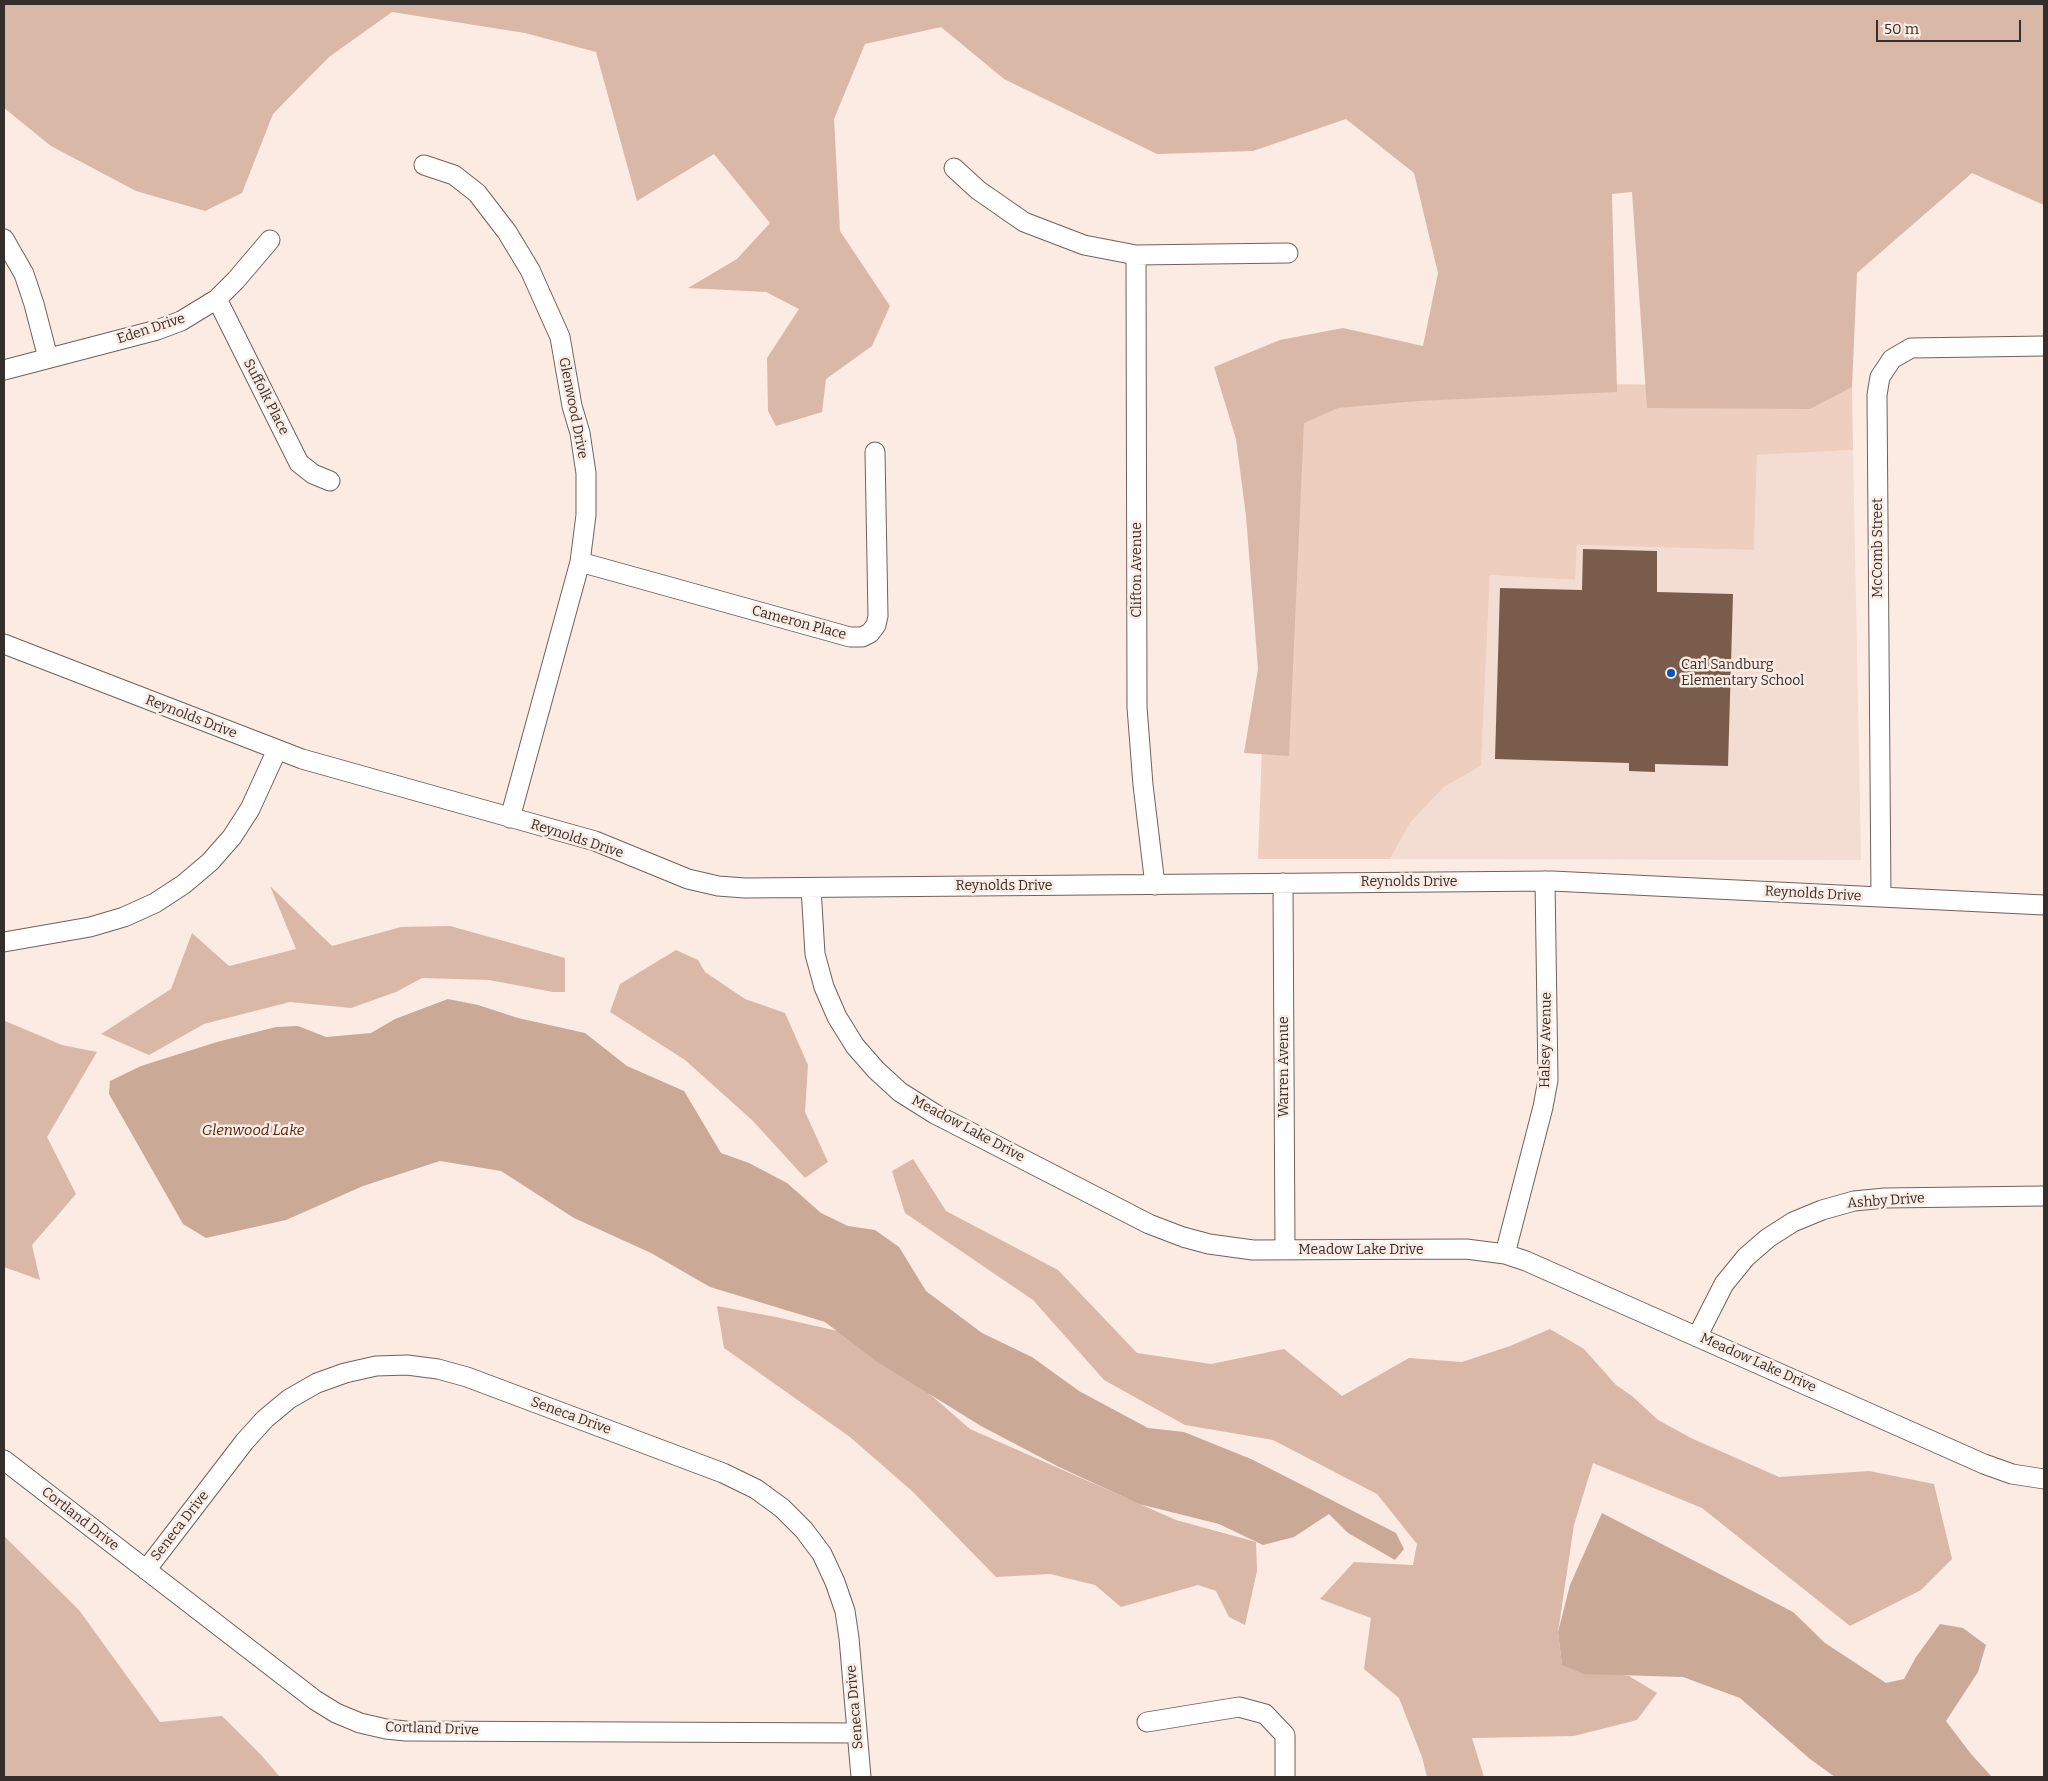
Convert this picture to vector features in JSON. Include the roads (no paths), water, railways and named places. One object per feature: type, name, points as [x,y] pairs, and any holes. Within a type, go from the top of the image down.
[{"type":"street","name":"Glenwood Drive","points":[[424,165],[454,175],[477,193],[507,232],[530,270],[560,336],[572,406],[580,433],[586,473],[586,515],[580,562],[510,818]]},
{"type":"street","points":[[954,168],[978,190],[1024,222],[1084,245],[1136,255],[1288,253]]},
{"type":"street","points":[[4,239],[24,274],[48,358]]},
{"type":"street","name":"Eden Drive","points":[[4,370],[157,330],[181,321],[217,299],[270,240]]},
{"type":"street","name":"Clifton Avenue","points":[[1136,255],[1137,706],[1143,785],[1155,885]]},
{"type":"street","name":"Suffolk Place","points":[[217,299],[299,462],[313,474],[330,481]]},
{"type":"street","name":"McComb Street","points":[[1882,897],[1877,405],[1880,377],[1892,359],[1911,348],[2044,346]]},
{"type":"street","name":"Cameron Place","points":[[580,562],[850,637],[862,637],[870,633],[876,625],[878,616],[875,452]]},
{"type":"street","name":"Reynolds Drive","points":[[4,644],[302,759],[595,841],[688,879],[710,885],[745,888],[811,888],[1545,881],[2044,905]]},
{"type":"street","points":[[4,942],[90,927],[124,917],[156,903],[184,884],[210,862],[232,837],[250,809],[276,750]]},
{"type":"street","name":"Halsey Avenue","points":[[1505,1254],[1543,1108],[1548,1080],[1545,881]]},
{"type":"street","name":"Warren Avenue","points":[[1283,883],[1285,1250]]},
{"type":"street","name":"Meadow Lake Drive","points":[[811,888],[816,954],[824,987],[837,1017],[855,1046],[876,1070],[900,1092],[935,1114],[1149,1224],[1183,1238],[1217,1246],[1253,1250],[1466,1249],[1505,1254],[1526,1261],[1984,1464],[2012,1474],[2044,1479]]},
{"type":"street","name":"Ashby Drive","points":[[1697,1336],[1724,1284],[1746,1258],[1768,1238],[1793,1222],[1822,1210],[1854,1201],[1885,1198],[2044,1196]]},
{"type":"street","name":"Seneca Drive","points":[[146,1570],[245,1441],[265,1419],[289,1399],[317,1383],[353,1371],[376,1366],[407,1365],[438,1369],[723,1473],[756,1489],[782,1508],[804,1530],[822,1554],[835,1582],[845,1611],[861,1777]]},
{"type":"street","name":"Cortland Drive","points":[[4,1460],[315,1700],[352,1720],[386,1729],[857,1732]]},
{"type":"street","points":[[1147,1722],[1238,1706],[1265,1714],[1285,1735],[1285,1777]]},
{"type":"water","name":"Glenwood Lake","points":[[448,999],[478,1005],[518,1018],[585,1033],[627,1066],[684,1091],[721,1153],[749,1163],[787,1183],[821,1213],[848,1226],[875,1230],[899,1247],[926,1291],[982,1333],[1032,1357],[1079,1391],[1148,1428],[1184,1432],[1251,1459],[1314,1491],[1396,1533],[1404,1549],[1395,1560],[1348,1533],[1329,1514],[1294,1537],[1263,1545],[1219,1524],[1139,1504],[1059,1467],[981,1426],[876,1361],[825,1322],[710,1287],[651,1253],[574,1218],[501,1171],[440,1161],[363,1186],[286,1220],[206,1238],[183,1224],[109,1094],[110,1081],[141,1066],[217,1042],[276,1027],[298,1026],[326,1037],[371,1033],[395,1019]]},
{"type":"water","points":[[1602,1513],[1793,1612],[1825,1643],[1886,1683],[1904,1679],[1916,1657],[1940,1624],[1963,1628],[1986,1645],[1978,1672],[1946,1721],[1971,1754],[1992,1777],[1835,1777],[1810,1759],[1740,1698],[1683,1677],[1584,1674],[1562,1665],[1558,1632],[1570,1585]]},
{"type":"place","name":"Carl Sandburg Elementary School","points":[[1671,673]]}]
